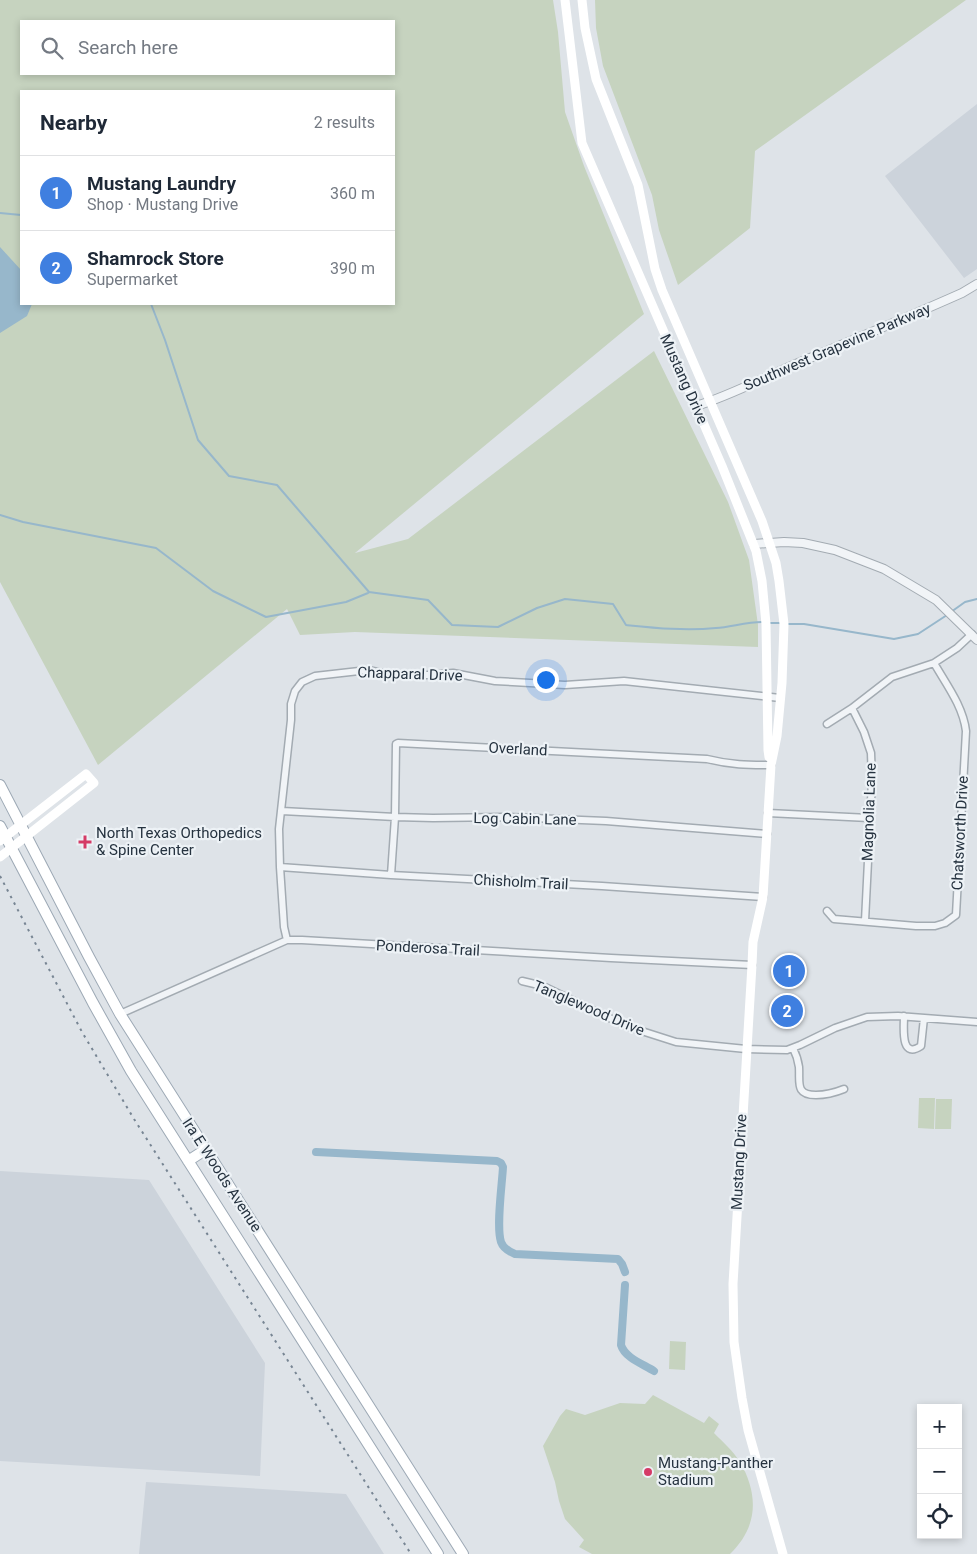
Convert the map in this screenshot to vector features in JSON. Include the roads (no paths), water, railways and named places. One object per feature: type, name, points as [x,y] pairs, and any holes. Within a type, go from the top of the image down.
[{"type":"main road","name":"Mustang Drive","points":[[564,0],[582,143],[754,544],[762,581],[766,624],[768,750],[771,765]]},
{"type":"main road","name":"Mustang Drive","points":[[582,0],[585,28],[596,79],[638,185],[655,269],[662,290],[770,542],[776,563],[784,624],[777,736],[771,765],[763,897],[754,942],[752,965],[733,1284],[734,1342],[742,1398],[748,1430],[783,1554]]},
{"type":"main road","points":[[0,857],[94,783],[86,774],[3,838]]},
{"type":"main road","name":"Ira E Woods Avenue","points":[[0,785],[120,1014],[463,1554]]},
{"type":"main road","name":"Ira E Woods Avenue","points":[[0,826],[3,838],[12,848],[93,1003],[131,1071],[438,1554]]},
{"type":"main road","points":[[188,1161],[206,1150]]},
{"type":"street","name":"Southwest Grapevine Parkway","points":[[696,406],[710,402],[867,335],[962,293],[977,284]]},
{"type":"street","points":[[754,544],[770,542],[803,543],[835,550],[884,569],[936,600],[974,637],[934,663],[892,677],[852,708],[827,724]]},
{"type":"street","name":"Chatsworth Drive","points":[[865,921],[935,926],[945,923],[956,915],[966,731],[955,699],[934,663]]},
{"type":"street","name":"Chapparal Drive","points":[[287,940],[284,927],[279,829],[291,720],[291,704],[295,691],[302,682],[315,676],[368,670],[392,675],[430,675],[453,672],[495,681],[565,685],[624,681],[780,698]]},
{"type":"street","name":"Magnolia Lane","points":[[852,708],[864,732],[871,753],[872,781],[865,921]]},
{"type":"street","name":"Overland","points":[[391,875],[395,817],[396,744],[398,743],[707,759],[728,765],[740,766],[771,765]]},
{"type":"street","name":"Log Cabin Lane","points":[[282,811],[395,817],[505,817],[578,820],[767,834]]},
{"type":"street","points":[[768,813],[869,818]]},
{"type":"street","name":"Chisholm Trail","points":[[280,867],[763,897]]},
{"type":"street","points":[[827,911],[834,919],[865,921]]},
{"type":"street","name":"Ponderosa Trail","points":[[120,1014],[287,940],[752,965]]},
{"type":"street","name":"Tanglewood Drive","points":[[522,981],[543,986],[626,1026],[676,1042],[746,1049],[787,1050],[854,1020],[880,1016],[977,1022]]},
{"type":"street","points":[[904,1016],[904,1037],[906,1045],[910,1049],[916,1049],[921,1046],[924,1018]]},
{"type":"street","points":[[794,1048],[799,1068],[800,1088],[803,1093],[809,1095],[831,1095],[844,1089]]},
{"type":"water","points":[[0,247],[20,269],[20,305],[32,305],[27,316],[0,333]]},
{"type":"waterway","points":[[0,213],[20,215]]},
{"type":"waterway","points":[[151,305],[198,440],[229,476],[277,485],[369,592],[428,600],[452,625],[498,627],[537,608],[565,599],[613,604],[626,625],[693,629],[762,622]]},
{"type":"waterway","points":[[0,515],[23,522],[156,548],[213,591],[266,617],[346,602],[368,593]]},
{"type":"waterway","points":[[951,612],[965,602],[977,599]]},
{"type":"waterway","points":[[787,624],[804,624],[894,639],[918,634],[947,615]]},
{"type":"waterway","points":[[769,623],[782,623]]},
{"type":"waterway","points":[[316,1152],[497,1161],[503,1167],[499,1226],[501,1242],[505,1248],[515,1254],[618,1259],[625,1272]]},
{"type":"waterway","points":[[625,1285],[621,1345],[626,1354],[654,1371]]},
{"type":"railway","points":[[0,876],[82,1032],[134,1119],[411,1554]]},
{"type":"place","name":"North Texas Orthopedics & Spine Center","points":[[85,842]]},
{"type":"place","name":"Mustang Laundry","points":[[789,971]]},
{"type":"place","name":"Shamrock Store","points":[[787,1011]]},
{"type":"place","name":"Mustang-Panther Stadium","points":[[648,1472]]}]
